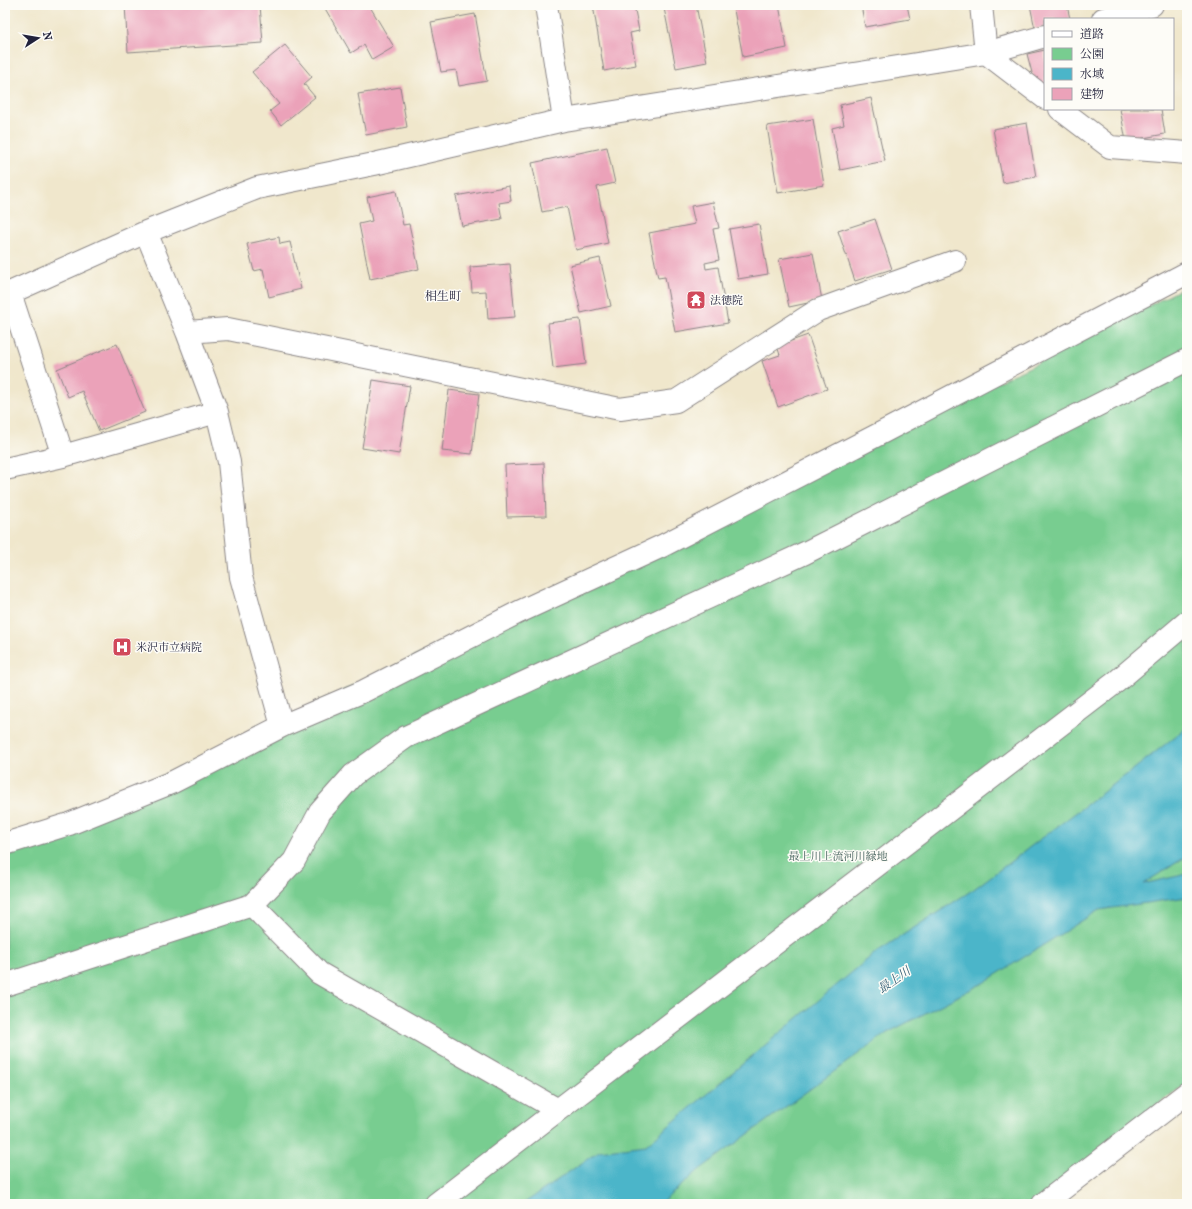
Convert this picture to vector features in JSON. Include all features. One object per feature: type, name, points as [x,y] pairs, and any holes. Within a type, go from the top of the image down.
[{"type":"street","points":[[546,5],[564,120]]},
{"type":"street","points":[[981,5],[986,53],[1044,97]]},
{"type":"street","points":[[1106,18],[1152,5]]},
{"type":"street","points":[[63,456],[8,294],[146,232],[257,188],[374,164],[564,120],[986,53],[1044,36]]},
{"type":"street","points":[[1061,110],[1110,147],[1187,153]]},
{"type":"street","points":[[146,232],[187,332],[217,412],[229,462],[241,577],[282,726]]},
{"type":"street","points":[[187,332],[228,330],[620,409],[676,401],[818,310],[955,261]]},
{"type":"street","points":[[5,844],[69,824],[173,782],[282,726],[364,691],[519,612],[662,546],[955,395],[1187,273]]},
{"type":"street","points":[[5,985],[252,905],[294,861],[320,812],[339,790],[353,775],[406,737],[805,553],[1187,360]]},
{"type":"street","points":[[5,469],[63,456],[217,412]]},
{"type":"street","points":[[436,1204],[1116,682],[1187,622]]},
{"type":"street","points":[[252,905],[319,973],[558,1110]]},
{"type":"street","points":[[1043,1204],[1187,1092]]},
{"type":"green space","name":"最上川上流河川緑地","points":[[1187,286],[1187,1082],[1031,1204],[5,1204],[5,850],[1038,363]]},
{"type":"water","name":"最上川","points":[[1187,727],[1187,856],[1143,884],[1187,874],[1187,897],[1099,910],[983,983],[887,1033],[699,1170],[660,1204],[523,1204],[599,1151],[646,1145],[875,953],[974,889],[1134,769]]},
{"type":"building","points":[[125,5],[260,5],[263,43],[128,52]]},
{"type":"building","points":[[323,5],[369,5],[394,47],[372,60],[364,45],[351,53]]},
{"type":"building","points":[[593,5],[634,5],[639,31],[630,33],[636,65],[604,71]]},
{"type":"building","points":[[677,5],[696,5],[707,62],[676,68],[664,8]]},
{"type":"building","points":[[733,5],[779,5],[787,48],[743,57]]},
{"type":"building","points":[[861,5],[907,5],[910,19],[865,27]]},
{"type":"building","points":[[1030,5],[1067,5],[1070,18],[1044,18],[1044,27],[1035,29]]},
{"type":"building","points":[[475,14],[487,81],[459,86],[456,70],[441,72],[431,22]]},
{"type":"building","points":[[285,45],[312,77],[304,84],[315,97],[281,125],[270,111],[279,104],[252,72]]},
{"type":"building","points":[[1044,50],[1044,90],[1035,84],[1027,54]]},
{"type":"building","points":[[400,87],[407,127],[366,135],[358,94]]},
{"type":"building","points":[[871,98],[885,161],[840,170],[832,128],[844,125],[840,105]]},
{"type":"building","points":[[1120,110],[1161,110],[1165,134],[1126,141]]},
{"type":"building","points":[[813,119],[824,185],[778,193],[767,126]]},
{"type":"building","points":[[1027,123],[1036,177],[1003,183],[993,129]]},
{"type":"building","points":[[607,147],[615,183],[597,187],[608,243],[576,250],[567,207],[542,212],[532,163]]},
{"type":"building","points":[[509,186],[511,201],[499,203],[502,219],[462,226],[456,196]]},
{"type":"building","points":[[396,191],[403,225],[409,224],[419,269],[370,279],[359,224],[372,221],[367,197]]},
{"type":"building","points":[[713,202],[719,228],[713,229],[719,260],[705,263],[706,269],[718,267],[728,323],[675,332],[665,277],[658,278],[649,233],[695,224],[691,206]]},
{"type":"building","points":[[875,219],[892,269],[855,281],[838,231]]},
{"type":"building","points":[[759,224],[768,274],[738,279],[729,229]]},
{"type":"building","points":[[279,237],[280,244],[290,242],[301,289],[269,297],[263,269],[254,271],[247,244]]},
{"type":"building","points":[[813,253],[822,300],[789,307],[779,259]]},
{"type":"building","points":[[600,258],[611,306],[581,313],[570,265]]},
{"type":"building","points":[[510,264],[515,317],[488,319],[486,291],[472,292],[470,267]]},
{"type":"building","points":[[580,319],[586,364],[553,368],[548,323]]},
{"type":"building","points":[[808,335],[827,389],[778,407],[762,361],[780,355],[777,346]]},
{"type":"building","points":[[117,344],[145,412],[99,431],[82,391],[68,397],[57,369]]},
{"type":"building","points":[[373,380],[410,386],[399,454],[362,448]]},
{"type":"building","points":[[449,390],[479,394],[472,454],[442,451]]},
{"type":"building","points":[[544,463],[546,516],[507,517],[505,465]]},
{"type":"place","name":"法徳院","points":[[696,300]]},
{"type":"place","name":"米沢市立病院","points":[[122,647]]},
{"type":"district","name":"相生町","points":[[443,296]]}]
